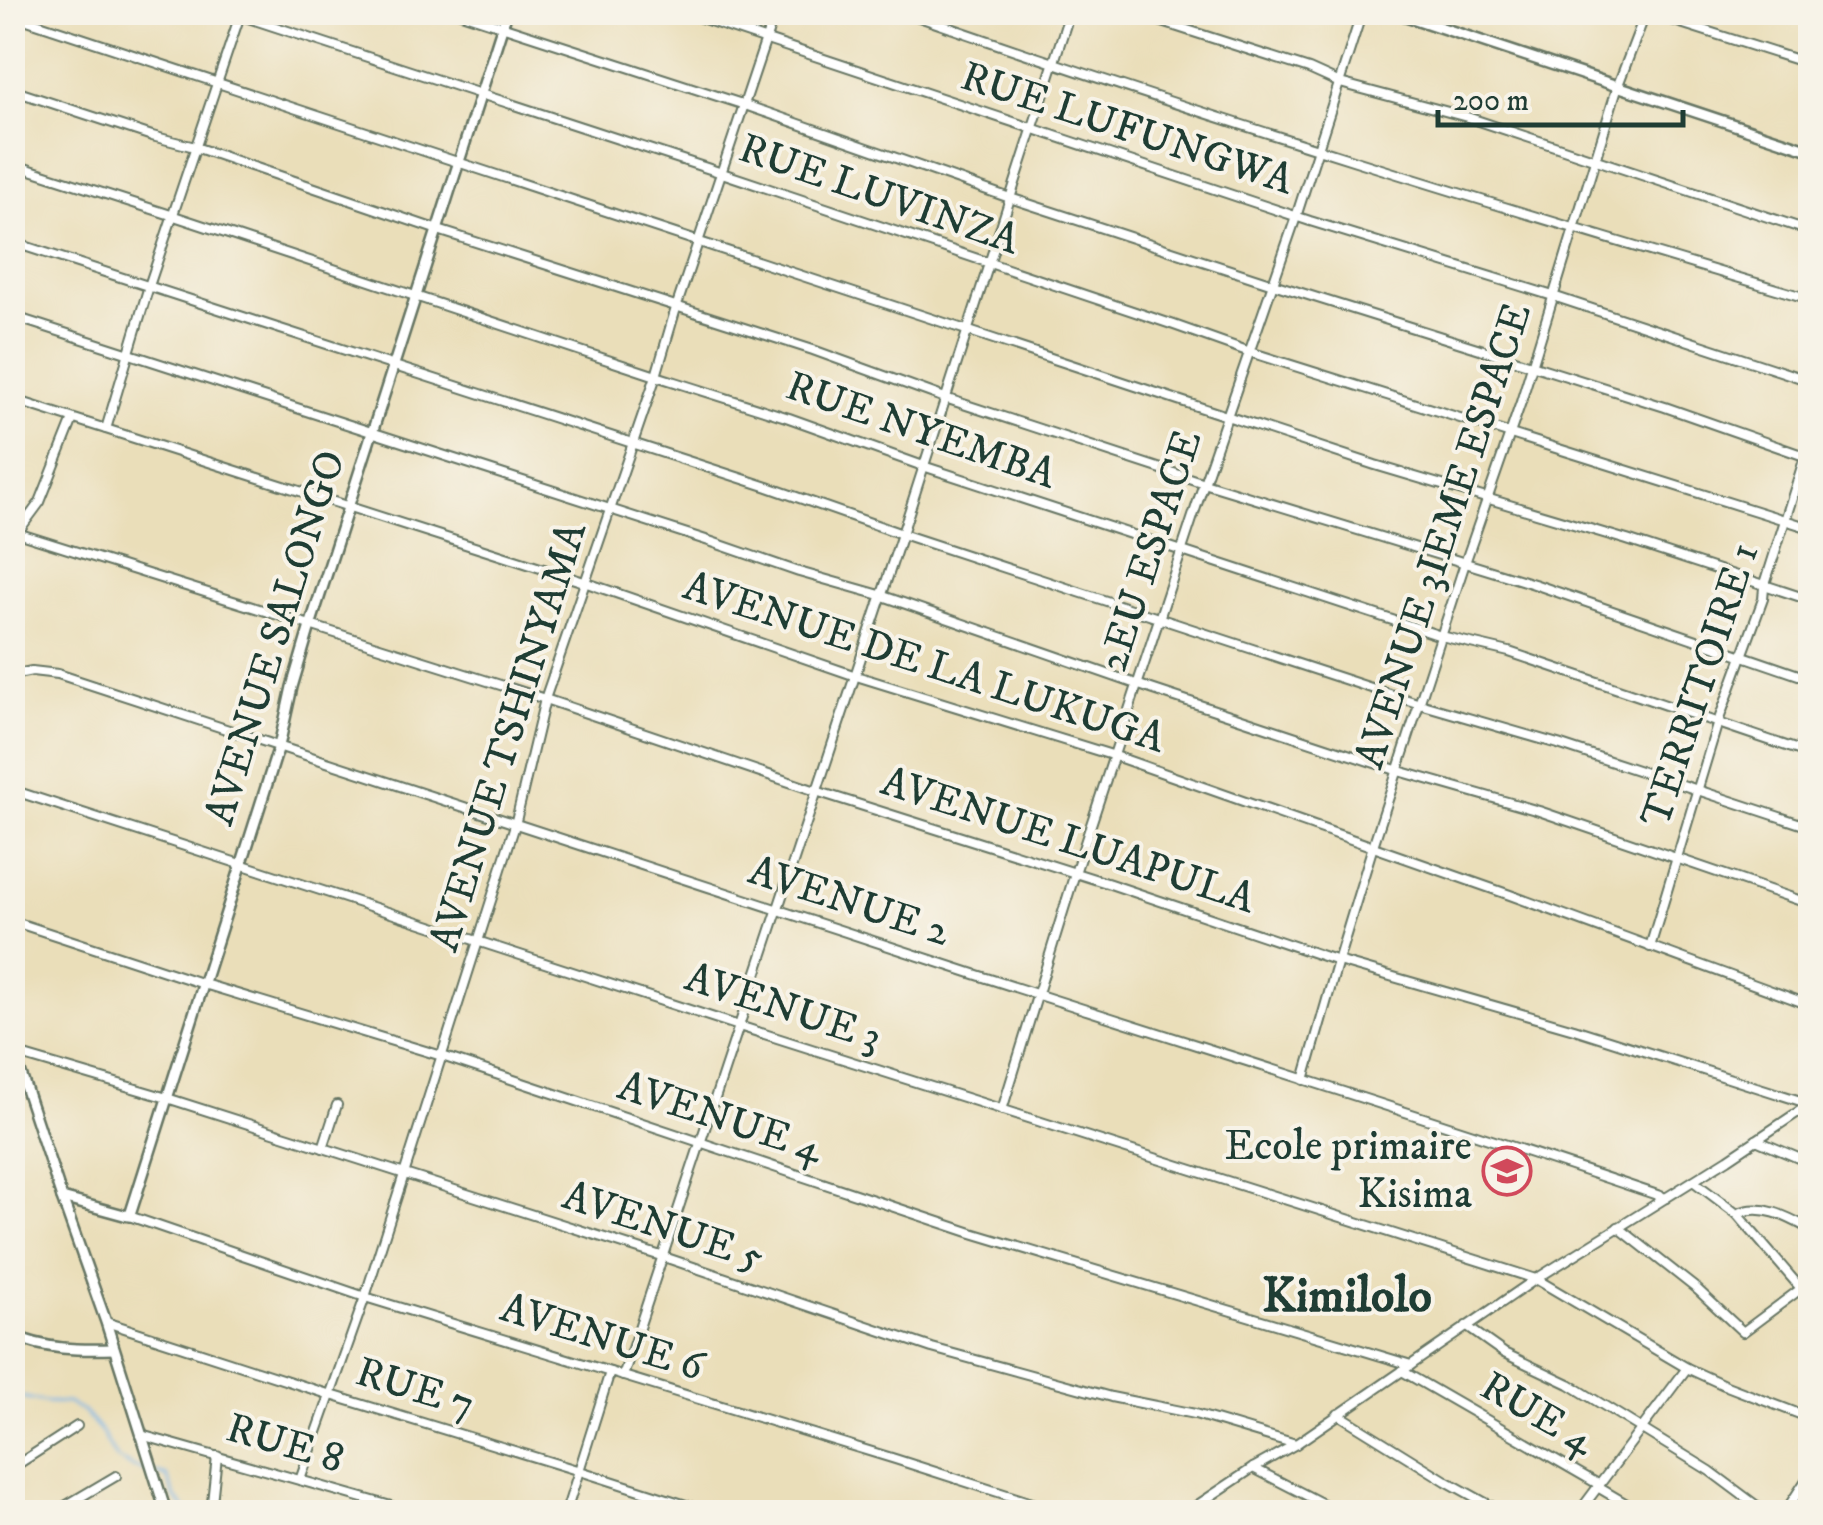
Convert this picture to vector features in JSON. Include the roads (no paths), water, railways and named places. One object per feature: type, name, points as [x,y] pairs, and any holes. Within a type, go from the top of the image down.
[{"type":"street","name":"RUE LUVINZA","points":[[230,12],[1250,352],[1810,528]]},
{"type":"street","points":[[458,12],[745,105],[1010,198],[1665,406],[1808,457]]},
{"type":"street","name":"AVENUE SALONGO","points":[[129,1216],[279,746],[310,626],[507,12]]},
{"type":"street","name":"RUE LUFUNGWA","points":[[683,12],[1296,217],[1554,296],[1810,381]]},
{"type":"street","name":"AVENUE TSHINYAMA","points":[[300,1480],[365,1297],[515,826],[545,700],[776,12]]},
{"type":"street","points":[[906,12],[1052,64],[1316,149],[1810,299]]},
{"type":"street","points":[[623,1376],[1070,12]]},
{"type":"street","points":[[1132,12],[1340,82],[1467,117],[1810,231]]},
{"type":"street","name":"2EU ESPACE","points":[[1002,1110],[1075,873],[1362,12]]},
{"type":"street","points":[[1394,12],[1810,150]]},
{"type":"street","points":[[1646,13],[1810,64]]},
{"type":"street","name":"AVENUE 3IEME ESPACE","points":[[1304,1080],[1441,636],[1554,296],[1618,85],[1646,13]]},
{"type":"street","points":[[106,429],[149,286],[240,14]]},
{"type":"street","points":[[12,15],[1375,465],[1627,540],[1810,600]]},
{"type":"street","points":[[12,90],[813,350],[1204,483],[1602,606],[1810,679]]},
{"type":"street","name":"RUE NYEMBA","points":[[12,164],[1441,636],[1509,652],[1810,754]]},
{"type":"street","points":[[12,242],[1420,704],[1558,744],[1810,826]]},
{"type":"street","points":[[12,316],[880,595],[1139,686],[1399,772],[1538,812],[1810,904]]},
{"type":"street","name":"AVENUE DE LA LUKUGA","points":[[12,399],[584,582],[853,675],[1116,756],[1810,1005]]},
{"type":"street","points":[[14,533],[40,502],[73,419]]},
{"type":"street","name":"TERRITOIRE 1","points":[[1650,947],[1810,441]]},
{"type":"street","name":"AVENUE LUAPULA","points":[[14,533],[545,700],[1338,961],[1574,1029],[1810,1104]]},
{"type":"street","name":"AVENUE 2","points":[[12,676],[32,671],[58,674],[515,826],[1486,1136],[1666,1198]]},
{"type":"street","name":"AVENUE 3","points":[[12,790],[1536,1279],[1686,1368],[1810,1418]]},
{"type":"street","name":"AVENUE 4","points":[[12,922],[442,1056],[972,1233],[1407,1368]]},
{"type":"street","points":[[14,1050],[166,1512]]},
{"type":"street","name":"AVENUE 5","points":[[14,1050],[661,1256],[932,1348],[1296,1444]]},
{"type":"street","points":[[1188,1512],[1252,1468],[1296,1444],[1536,1279],[1810,1104]]},
{"type":"street","points":[[323,1148],[336,1105]]},
{"type":"street","points":[[1756,1140],[1810,1162]]},
{"type":"street","points":[[1693,1180],[1737,1214],[1806,1285],[1810,1299]]},
{"type":"street","points":[[62,1198],[129,1216]]},
{"type":"street","points":[[1737,1214],[1760,1209],[1810,1229]]},
{"type":"street","name":"AVENUE 6","points":[[129,1216],[365,1297],[1060,1512]]},
{"type":"street","points":[[1618,1228],[1698,1290],[1743,1332],[1806,1285]]},
{"type":"street","name":"RUE 7","points":[[106,1322],[708,1512]]},
{"type":"street","points":[[1466,1326],[1504,1353],[1569,1384],[1641,1428],[1710,1471],[1765,1512]]},
{"type":"street","points":[[12,1335],[57,1348],[114,1349]]},
{"type":"street","name":"RUE 4","points":[[1407,1368],[1640,1512]]},
{"type":"street","points":[[1578,1512],[1686,1368]]},
{"type":"street","points":[[566,1512],[610,1372]]},
{"type":"street","points":[[1338,1414],[1502,1512]]},
{"type":"street","points":[[12,1468],[78,1426]]},
{"type":"street","name":"RUE 8","points":[[141,1435],[412,1512]]},
{"type":"street","points":[[211,1512],[217,1456]]},
{"type":"street","points":[[1252,1468],[1340,1512]]},
{"type":"street","points":[[1786,1511],[1810,1474]]},
{"type":"street","points":[[54,1512],[116,1476]]},
{"type":"street","points":[[1786,1511],[1810,1506]]},
{"type":"waterway","points":[[12,1395],[68,1403],[83,1411],[116,1458],[150,1471]]},
{"type":"waterway","points":[[157,1473],[167,1476],[175,1497],[188,1512]]},
{"type":"place","name":"Ecole primaire Kisima","points":[[1507,1171]]},
{"type":"district","name":"Kimilolo","points":[[1347,1297]]}]
